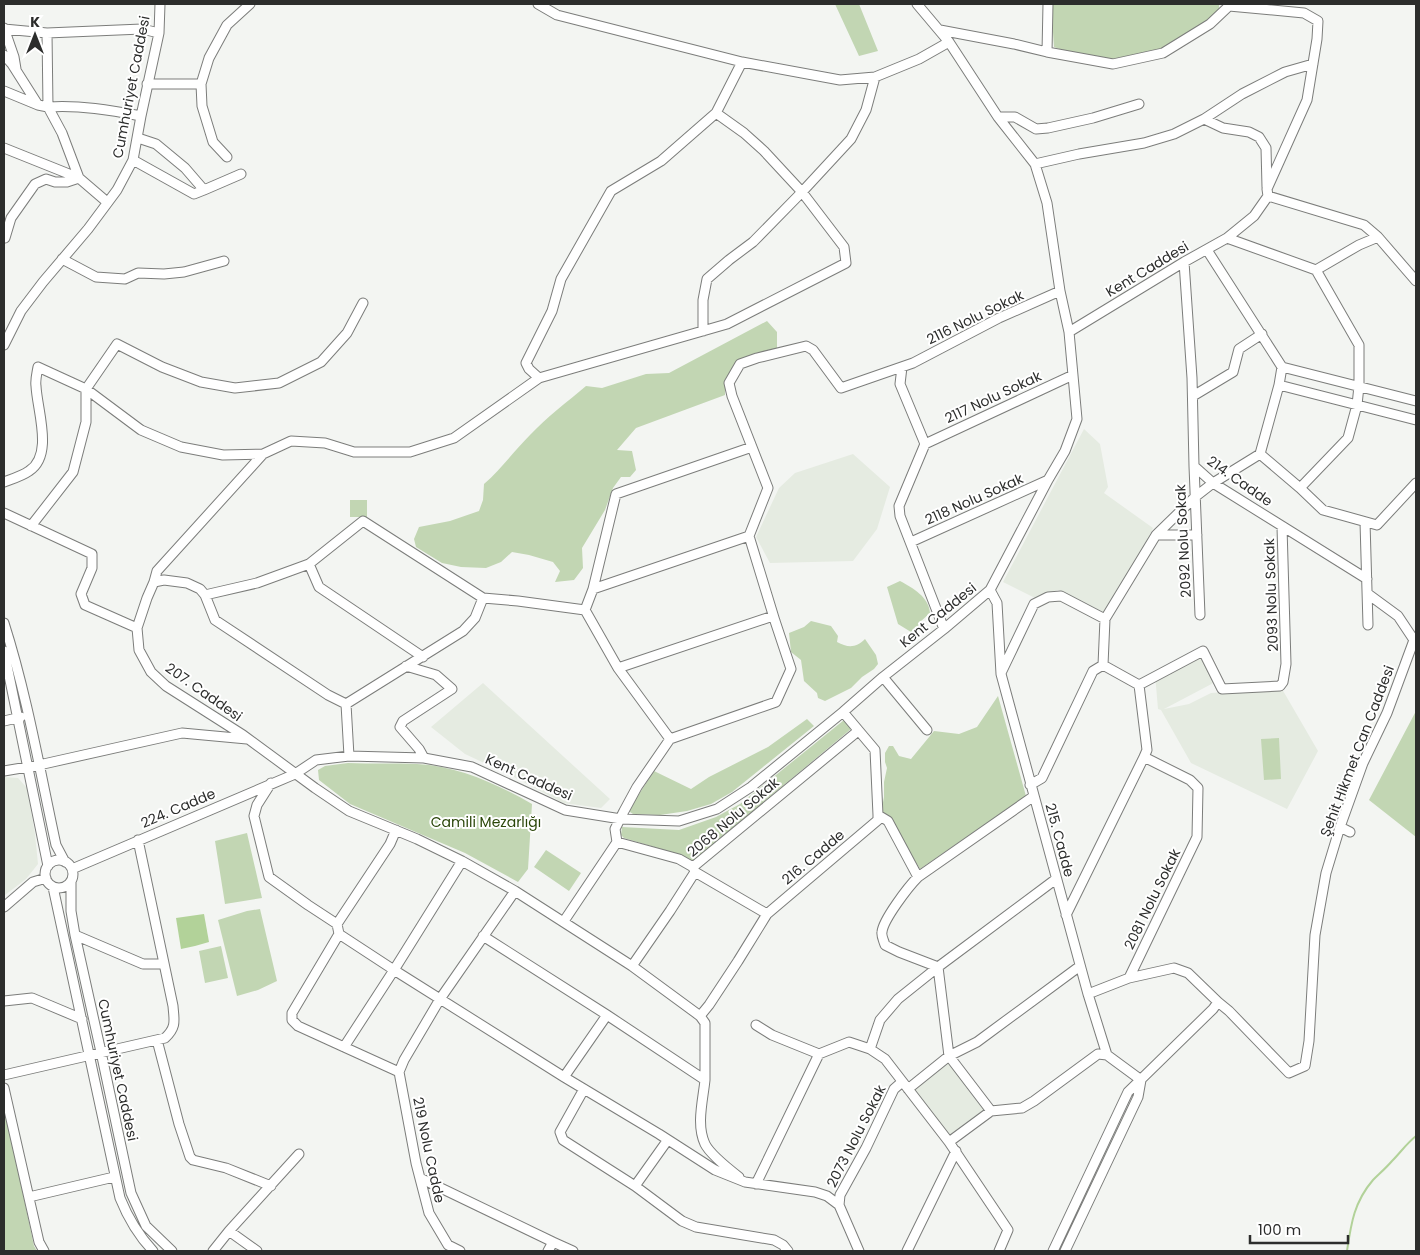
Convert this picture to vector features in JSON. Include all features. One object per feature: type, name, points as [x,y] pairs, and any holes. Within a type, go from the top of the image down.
[{"type":"street","name":"Cumhuriyet Caddesi","points":[[4,345],[21,311],[88,229],[117,190],[133,160],[147,84],[159,34],[160,4]]},
{"type":"street","points":[[227,157],[213,142],[202,106],[201,84],[209,58],[227,25],[250,4]]},
{"type":"street","points":[[538,4],[557,15],[742,62],[840,80],[875,77],[919,58],[949,42]]},
{"type":"street","points":[[917,4],[949,42],[998,117],[1035,164],[1047,203],[1060,291],[1069,332]]},
{"type":"street","points":[[1047,52],[1048,4]]},
{"type":"street","points":[[940,30],[1112,64],[1163,54],[1210,24],[1228,5],[1257,6]]},
{"type":"street","name":"Kent Caddesi","points":[[295,774],[316,760],[349,756],[424,758],[472,767],[565,810],[621,818],[678,821],[717,809],[751,786],[990,590],[1065,451],[1077,419],[1069,332],[1227,238],[1254,216],[1267,193],[1308,100],[1318,21],[1304,13],[1257,6]]},
{"type":"street","points":[[16,69],[14,57],[4,29],[47,33],[142,29],[159,34]]},
{"type":"street","points":[[47,33],[48,108],[62,133],[79,178]]},
{"type":"street","points":[[4,55],[16,69],[38,105]]},
{"type":"street","points":[[539,378],[529,369],[526,362],[552,311],[561,279],[611,191],[661,161],[716,113],[742,62]]},
{"type":"street","points":[[1035,164],[1078,154],[1144,144],[1174,134],[1204,119],[1242,94],[1285,72],[1313,64]]},
{"type":"street","points":[[703,331],[703,300],[707,279],[753,242],[851,139],[866,110],[875,77]]},
{"type":"street","points":[[147,84],[201,84]]},
{"type":"street","points":[[4,91],[48,108],[69,106],[141,116]]},
{"type":"street","points":[[998,117],[1016,117],[1036,129],[1048,128],[1093,118],[1139,104]]},
{"type":"street","points":[[4,482],[30,471],[41,458],[42,420],[36,385],[38,367],[86,390],[140,430],[181,448],[223,455],[263,454],[291,441],[325,443],[354,452],[410,452],[454,438],[539,378],[727,324],[846,263],[844,247],[802,192],[764,150],[744,132],[716,113]]},
{"type":"street","points":[[1204,119],[1223,128],[1250,132],[1259,138],[1266,148],[1267,193],[1364,225],[1378,237],[1416,281]]},
{"type":"street","points":[[138,138],[156,144],[185,168],[204,190]]},
{"type":"street","points":[[4,148],[79,178],[107,202]]},
{"type":"street","points":[[133,160],[194,194],[241,174]]},
{"type":"street","points":[[5,238],[11,218],[34,184],[46,179],[55,182],[67,182],[79,178]]},
{"type":"street","points":[[1316,270],[1359,245],[1378,237]]},
{"type":"street","points":[[1227,238],[1316,270],[1359,345],[1357,405],[1348,438],[1300,488]]},
{"type":"street","points":[[1103,665],[1105,619],[1156,535],[1195,497],[1213,483],[1260,454],[1279,385],[1282,367],[1207,250]]},
{"type":"street","points":[[62,259],[96,276],[125,279],[138,273],[164,274],[184,272],[224,261]]},
{"type":"street","name":"214. Cadde","points":[[1184,262],[1193,396],[1194,466],[1213,483],[1367,579]]},
{"type":"street","name":"2116 Nolu Sokak","points":[[752,447],[729,384],[740,364],[806,346],[813,350],[841,388],[913,363],[999,318],[1060,291]]},
{"type":"street","points":[[30,526],[73,472],[86,422],[86,390],[117,344],[162,367],[201,382],[235,388],[278,383],[320,362],[347,333],[363,303]]},
{"type":"street","points":[[1193,396],[1233,372],[1238,349],[1262,334]]},
{"type":"street","points":[[902,367],[900,384],[925,444],[899,506],[900,516],[944,629]]},
{"type":"street","points":[[1282,367],[1416,401]]},
{"type":"street","name":"2117 Nolu Sokak","points":[[925,444],[1073,375]]},
{"type":"street","points":[[1279,385],[1416,420]]},
{"type":"street","points":[[564,921],[617,842],[615,829],[638,787],[670,739],[776,702],[791,669],[749,536],[768,488],[752,447],[616,494],[593,589],[585,610]]},
{"type":"street","name":"207. Caddesi","points":[[263,454],[157,571],[137,628],[139,650],[151,672],[174,691],[250,740],[349,811],[396,830],[462,861],[515,891],[632,966],[700,1016]]},
{"type":"street","points":[[1260,454],[1323,510],[1377,525],[1416,483]]},
{"type":"street","name":"2092 Nolu Sokak","points":[[1194,466],[1200,615]]},
{"type":"street","name":"2118 Nolu Sokak","points":[[911,542],[1048,480]]},
{"type":"street","points":[[4,513],[92,554],[92,568],[81,594],[85,604],[137,628]]},
{"type":"street","points":[[205,595],[256,582],[309,564],[363,521],[483,598],[585,610]]},
{"type":"street","points":[[1365,522],[1368,625]]},
{"type":"street","name":"2093 Nolu Sokak","points":[[1140,685],[1204,651],[1222,689],[1280,686],[1283,682],[1286,664],[1282,526]]},
{"type":"street","points":[[1156,535],[1197,535]]},
{"type":"street","points":[[593,589],[749,536]]},
{"type":"street","points":[[309,564],[319,587],[423,657]]},
{"type":"street","points":[[154,582],[164,580],[188,583],[200,589],[205,595],[214,620],[328,695],[346,704]]},
{"type":"street","name":"215. Cadde","points":[[990,590],[997,603],[1001,674],[1080,966],[1107,1055]]},
{"type":"street","points":[[1368,594],[1398,616],[1415,640]]},
{"type":"street","points":[[1001,674],[1034,604],[1041,600],[1048,597],[1061,596],[1105,619]]},
{"type":"street","points":[[346,704],[463,631],[475,618],[483,598]]},
{"type":"street","points":[[585,610],[618,668],[670,739]]},
{"type":"street","points":[[618,668],[773,616]]},
{"type":"street","points":[[4,623],[29,716],[56,845],[72,877],[71,881],[61,888],[50,885],[46,878],[48,866],[4,651]]},
{"type":"street","name":"Şehit Hikmet Can Caddesi","points":[[1218,1002],[1290,1072],[1305,1066],[1309,1041],[1315,935],[1326,873],[1363,763],[1387,712],[1415,640]]},
{"type":"street","points":[[1066,915],[1147,750],[1140,685],[1103,665]]},
{"type":"street","points":[[1030,785],[1042,778],[1093,671],[1103,665]]},
{"type":"street","points":[[406,666],[436,676],[452,689],[403,721],[400,727],[419,749],[424,758]]},
{"type":"street","points":[[883,677],[927,730]]},
{"type":"street","points":[[346,704],[349,756]]},
{"type":"street","points":[[843,712],[875,750],[878,815],[888,821],[918,877]]},
{"type":"street","points":[[4,721],[29,716]]},
{"type":"street","name":"2068 Nolu Sokak","points":[[632,966],[670,912],[694,869],[858,731]]},
{"type":"street","points":[[4,771],[182,733],[250,740]]},
{"type":"street","name":"2081 Nolu Sokak","points":[[1129,978],[1197,837],[1198,788],[1190,780],[1144,757]]},
{"type":"street","name":"224. Cadde","points":[[68,866],[138,840],[295,774]]},
{"type":"street","points":[[271,783],[257,805],[254,816],[269,877],[337,924],[339,934],[292,1013],[292,1020],[298,1026],[399,1072],[404,1060],[440,999],[515,891]]},
{"type":"street","points":[[938,967],[899,952],[885,944],[882,933],[887,919],[918,877],[1034,796]]},
{"type":"street","name":"216. Cadde","points":[[700,1016],[767,914],[878,820],[878,815]]},
{"type":"street","points":[[1340,827],[1350,832]]},
{"type":"street","points":[[337,924],[390,844],[396,830]]},
{"type":"street","points":[[4,1075],[165,1038],[171,1033],[175,1024],[173,1006],[138,840]]},
{"type":"street","points":[[617,842],[679,859],[767,914]]},
{"type":"street","points":[[48,866],[56,861],[68,866]]},
{"type":"street","points":[[344,1047],[462,861]]},
{"type":"street","points":[[4,907],[33,882],[46,878]]},
{"type":"street","points":[[870,1049],[880,1020],[898,999],[1056,879]]},
{"type":"street","name":"Cumhuriyet Caddesi","points":[[71,881],[70,912],[130,1193],[146,1226],[172,1251]]},
{"type":"street","name":"Cumhuriyet Caddesi","points":[[54,887],[114,1177],[126,1214],[139,1236],[153,1251]]},
{"type":"street","points":[[339,934],[714,1170],[745,1182],[815,1192],[827,1196],[839,1205],[859,1251]]},
{"type":"street","points":[[75,935],[143,964],[163,964]]},
{"type":"street","points":[[483,936],[607,1015],[704,1080]]},
{"type":"street","name":"2073 Nolu Sokak","points":[[839,1205],[840,1195],[866,1148],[894,1089],[905,1085],[949,1056],[976,1042],[1080,966]]},
{"type":"street","points":[[938,967],[949,1056],[991,1111]]},
{"type":"street","points":[[1053,1251],[1128,1092],[1218,1002],[1188,973],[1174,968],[1129,978],[1088,994]]},
{"type":"street","points":[[4,1002],[32,998],[82,1019]]},
{"type":"street","points":[[564,1077],[607,1015]]},
{"type":"street","points":[[700,1016],[704,1022],[704,1080],[700,1126],[705,1144],[716,1158],[745,1182]]},
{"type":"street","points":[[756,1025],[772,1035],[818,1054],[850,1042],[870,1049],[884,1059],[949,1142],[1008,1230],[999,1251]]},
{"type":"street","points":[[157,1040],[179,1124],[190,1157],[193,1160],[226,1168],[271,1186]]},
{"type":"street","points":[[756,1184],[818,1054]]},
{"type":"street","points":[[949,1142],[991,1111],[1022,1108],[1034,1101],[1098,1054],[1107,1055],[1141,1080]]},
{"type":"street","name":"219 Nolu Cadde","points":[[399,1072],[420,1178],[429,1213],[448,1245],[460,1251]]},
{"type":"street","points":[[1064,1251],[1138,1097],[1141,1080]]},
{"type":"street","points":[[4,1088],[40,1242],[44,1251]]},
{"type":"street","points":[[584,1089],[560,1132],[563,1140],[635,1186],[682,1221],[696,1227],[774,1240],[783,1245],[788,1251]]},
{"type":"street","points":[[635,1186],[667,1140]]},
{"type":"street","points":[[907,1251],[956,1152]]},
{"type":"street","points":[[213,1251],[299,1154]]},
{"type":"street","points":[[29,1197],[114,1177]]},
{"type":"street","points":[[420,1178],[573,1251]]},
{"type":"street","points":[[230,1231],[257,1251]]},
{"type":"street","points":[[548,1251],[553,1242]]},
{"type":"shaded area","points":[[1084,429],[1100,444],[1108,487],[1104,493],[1153,528],[1105,613],[1058,590],[1035,598],[1003,582]]},
{"type":"shaded area","points":[[853,454],[890,487],[877,529],[853,561],[770,563],[756,537],[779,488],[795,473]]},
{"type":"shaded area","points":[[1205,648],[1221,679],[1164,709],[1189,704],[1211,693],[1282,689],[1318,751],[1287,809],[1191,763],[1161,710],[1158,709],[1155,674]]},
{"type":"shaded area","points":[[483,683],[610,799],[601,808],[563,803],[465,754],[431,727]]},
{"type":"shaded area","points":[[4,777],[18,778],[27,788],[38,864],[26,879],[5,895]]},
{"type":"shaded area","points":[[204,914],[209,942],[181,949],[176,918]]},
{"type":"shaded area","points":[[949,1062],[985,1110],[949,1136],[913,1088]]},
{"type":"green space","points":[[835,4],[859,4],[878,51],[859,56]]},
{"type":"green space","points":[[1051,4],[1219,4],[1219,10],[1211,19],[1159,50],[1112,59],[1088,56],[1054,47]]},
{"type":"green space","points":[[767,321],[777,332],[777,348],[750,356],[736,363],[725,380],[725,395],[636,428],[617,450],[632,451],[636,470],[630,477],[621,477],[613,488],[605,510],[582,548],[583,568],[574,580],[555,582],[560,571],[553,562],[529,555],[512,552],[501,562],[486,568],[461,567],[442,563],[416,547],[414,539],[419,527],[450,521],[479,511],[483,500],[484,484],[537,428],[586,386],[602,388],[646,374],[669,373]]},
{"type":"green space","points":[[350,500],[367,500],[367,517],[350,517]]},
{"type":"green space","points":[[900,581],[915,590],[927,602],[930,613],[920,622],[922,630],[911,632],[898,624],[887,587]]},
{"type":"green space","points":[[811,621],[831,626],[838,636],[837,642],[845,645],[852,646],[865,639],[876,655],[878,664],[851,688],[825,701],[818,698],[817,693],[804,681],[801,660],[791,652],[789,633],[804,627]]},
{"type":"green space","points":[[998,696],[1026,796],[920,869],[890,819],[881,813],[887,768],[885,753],[889,746],[893,746],[899,756],[911,759],[934,731],[959,734],[977,727]]},
{"type":"green space","points":[[1416,711],[1416,837],[1369,800]]},
{"type":"green space","points":[[807,719],[814,726],[732,792],[711,804],[687,811],[660,815],[633,814],[630,812],[630,808],[654,771],[691,789],[709,777],[768,747]]},
{"type":"green space","points":[[844,720],[851,729],[693,861],[686,860],[681,855],[624,838],[621,835],[622,827],[679,830],[716,817],[740,804]]},
{"type":"green space","points":[[1279,738],[1281,779],[1264,780],[1261,739]]},
{"type":"green space","name":"Camili Mezarlığı","points":[[348,763],[417,764],[447,768],[477,777],[532,804],[528,869],[518,882],[465,853],[350,804],[319,780],[318,770],[325,766]]},
{"type":"green space","points":[[247,833],[262,898],[225,904],[215,841]]},
{"type":"green space","points":[[546,850],[581,873],[569,891],[534,867]]},
{"type":"green space","points":[[260,909],[277,981],[258,990],[237,996],[218,920]]},
{"type":"green space","points":[[221,946],[228,978],[205,983],[199,951]]},
{"type":"green space","points":[[4,1104],[34,1246],[37,1251],[4,1251]]},
{"type":"waterway","points":[[1347,1251],[1352,1222],[1361,1197],[1373,1180],[1416,1136]]}]
